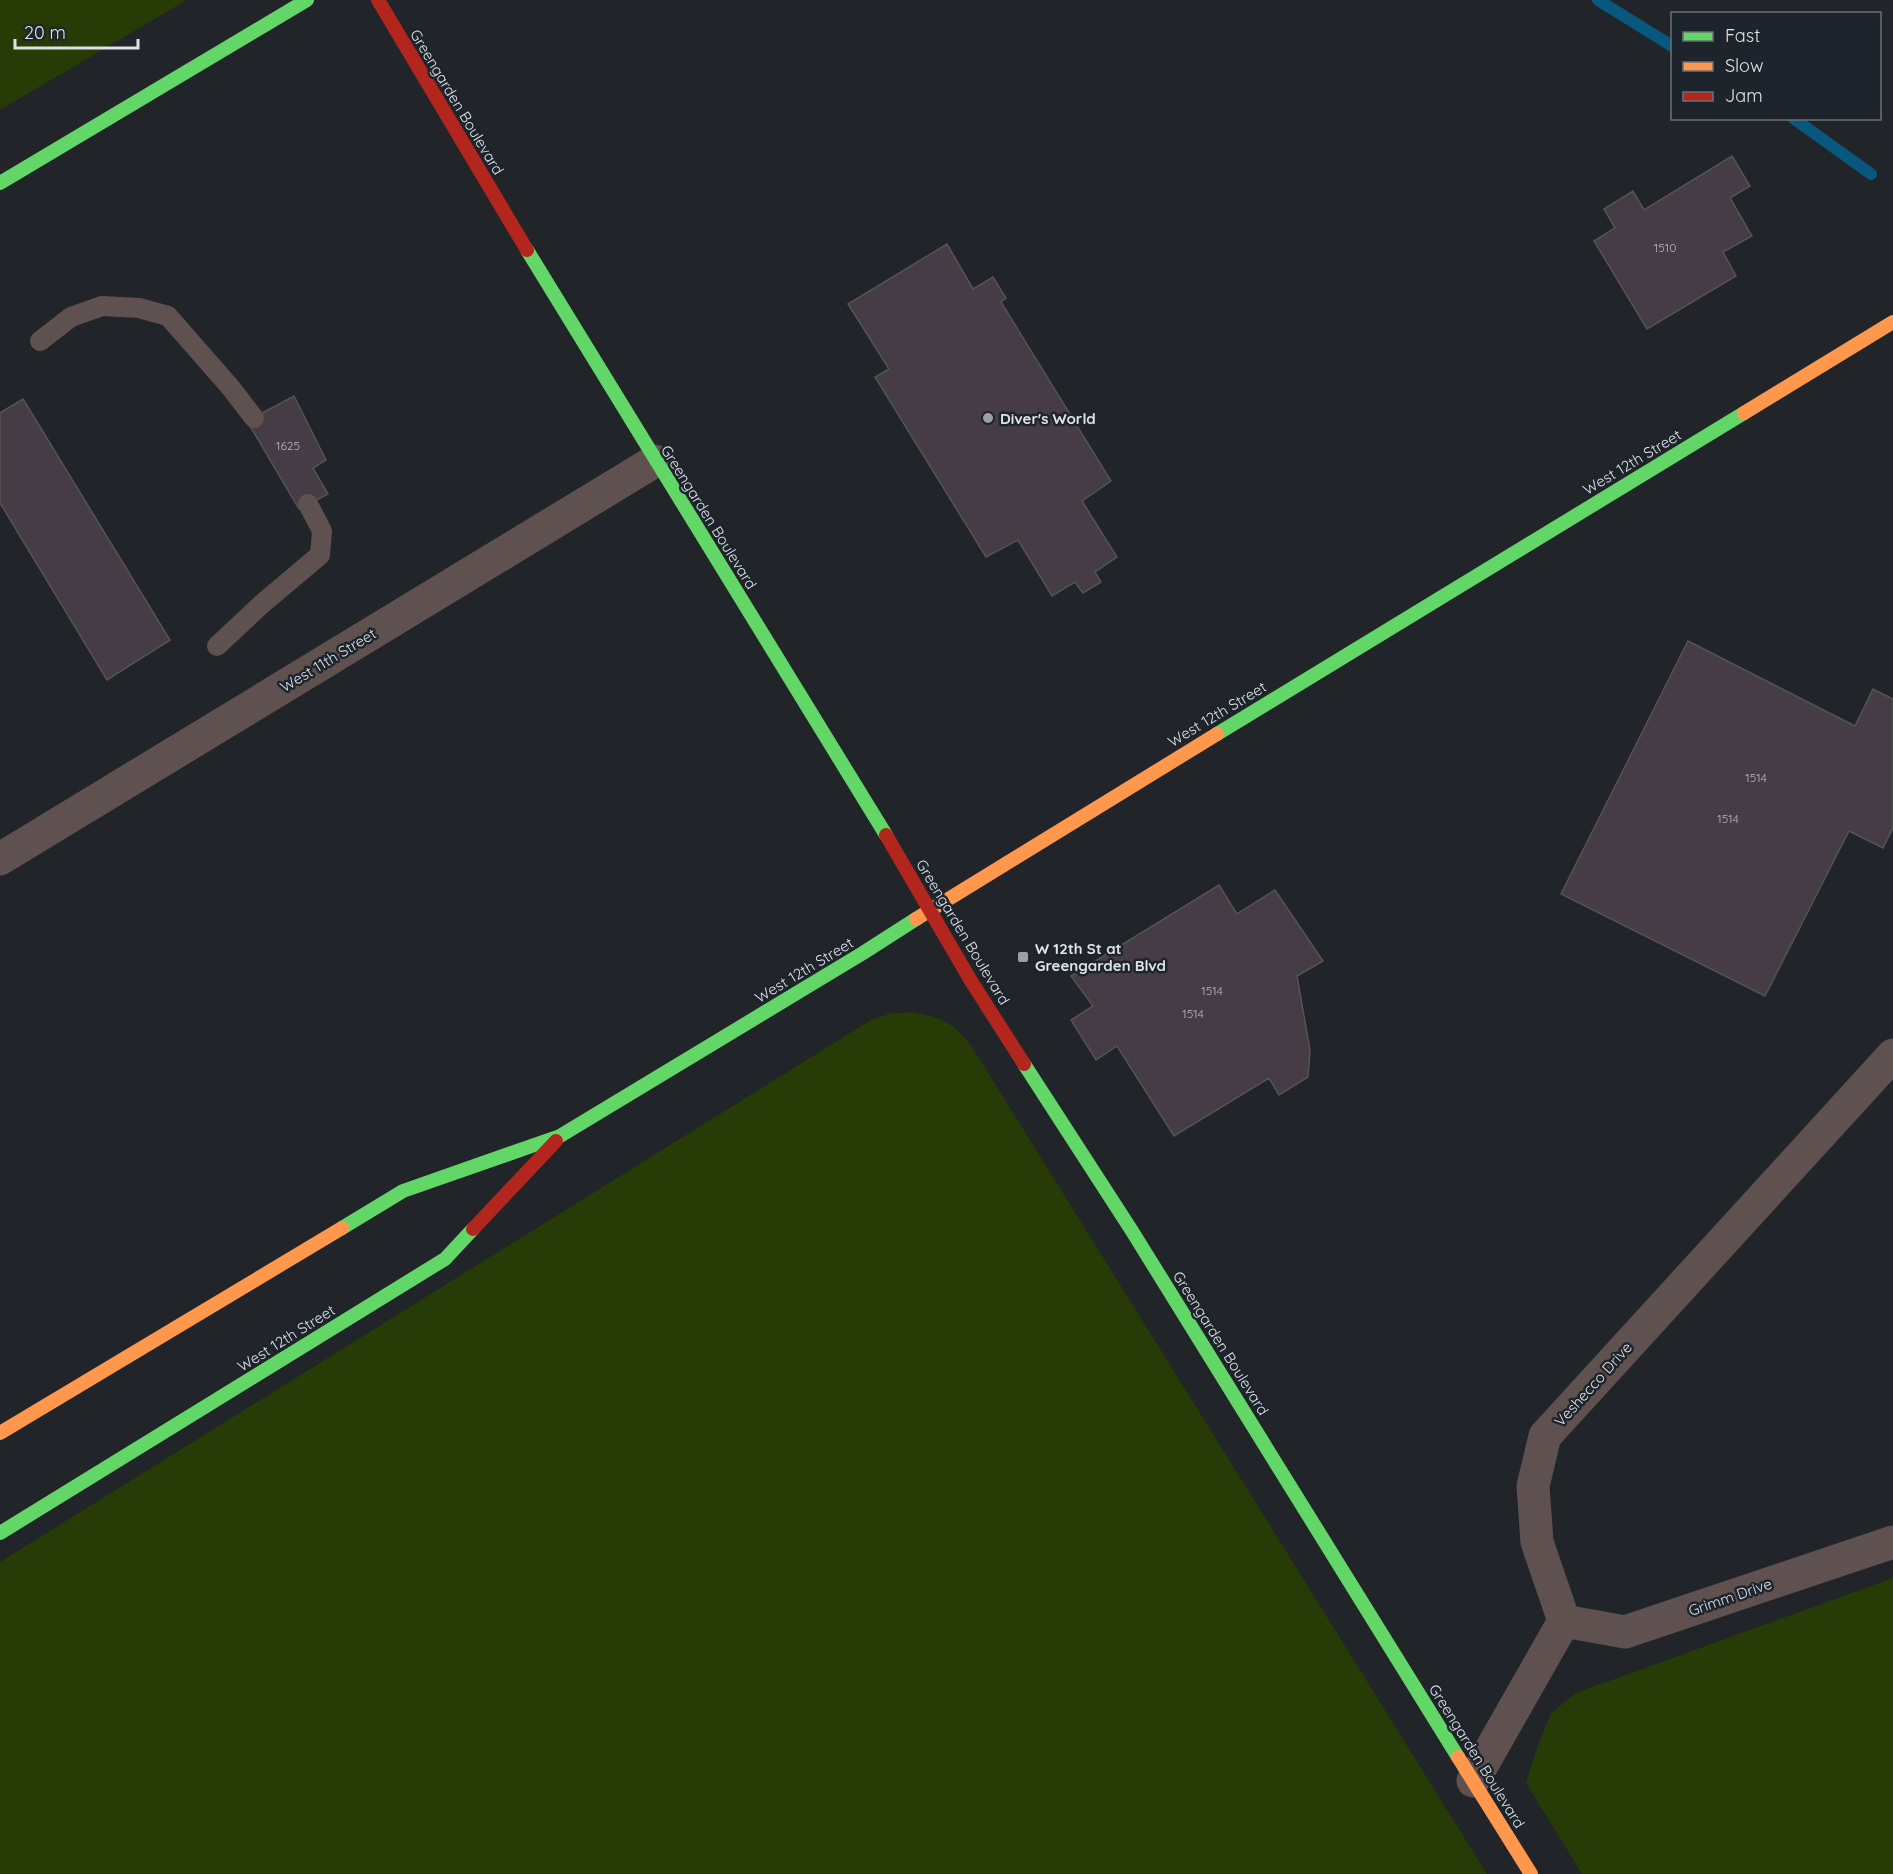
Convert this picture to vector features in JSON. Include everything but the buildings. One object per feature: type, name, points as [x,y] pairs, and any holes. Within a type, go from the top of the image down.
[{"type":"main road","points":[[0,183],[307,0]]},
{"type":"main road","name":"Greengarden Boulevard","points":[[378,0],[655,461],[931,909],[971,981],[1132,1231],[1531,1874]]},
{"type":"main road","name":"West 12th Street","points":[[0,1433],[403,1191],[560,1136],[1893,322]]},
{"type":"main road","name":"West 12th Street","points":[[0,1533],[445,1259],[560,1136]]},
{"type":"street","name":"West 11th Street","points":[[0,859],[655,461]]},
{"type":"street","name":"Veshecco Drive","points":[[1564,1621],[1537,1542],[1533,1486],[1545,1436],[1893,1055]]},
{"type":"street","name":"Grimm Drive","points":[[1564,1621],[1625,1632],[1893,1542]]},
{"type":"street","points":[[1473,1781],[1564,1621]]},
{"type":"lane","points":[[40,341],[71,317],[102,306],[139,308],[168,316],[254,418]]},
{"type":"lane","points":[[217,646],[320,555],[322,531],[308,504]]},
{"type":"green space","points":[[0,0],[187,0],[0,110]]},
{"type":"green space","points":[[911,1012],[946,1022],[959,1031],[972,1047],[1487,1874],[0,1874],[0,1562],[871,1020],[889,1014]]},
{"type":"green space","points":[[1893,1578],[1893,1874],[1582,1874],[1526,1783],[1551,1713],[1576,1693]]},
{"type":"waterway","points":[[1598,0],[1671,45]]},
{"type":"waterway","points":[[1796,120],[1871,174]]},
{"type":"traffic: fast","points":[[0,183],[307,0]]},
{"type":"traffic: fast","points":[[527,250],[886,835]]},
{"type":"traffic: fast","points":[[1217,734],[1744,413]]},
{"type":"traffic: fast","points":[[342,1228],[403,1191],[560,1136],[916,919]]},
{"type":"traffic: fast","points":[[1024,1064],[1132,1231],[1458,1757]]},
{"type":"traffic: fast","points":[[0,1533],[445,1259],[473,1229]]},
{"type":"traffic: slow","points":[[1744,413],[1893,322]]},
{"type":"traffic: slow","points":[[916,919],[1217,734]]},
{"type":"traffic: slow","points":[[0,1433],[342,1228]]},
{"type":"traffic: slow","points":[[1458,1757],[1531,1874]]},
{"type":"traffic: jam","points":[[378,0],[527,250]]},
{"type":"traffic: jam","points":[[886,835],[971,981],[1024,1064]]},
{"type":"traffic: jam","points":[[473,1229],[556,1141]]},
{"type":"place","name":"Diver's World","points":[[988,418]]},
{"type":"place","name":"W 12th St at Greengarden Blvd","points":[[1023,957]]}]
